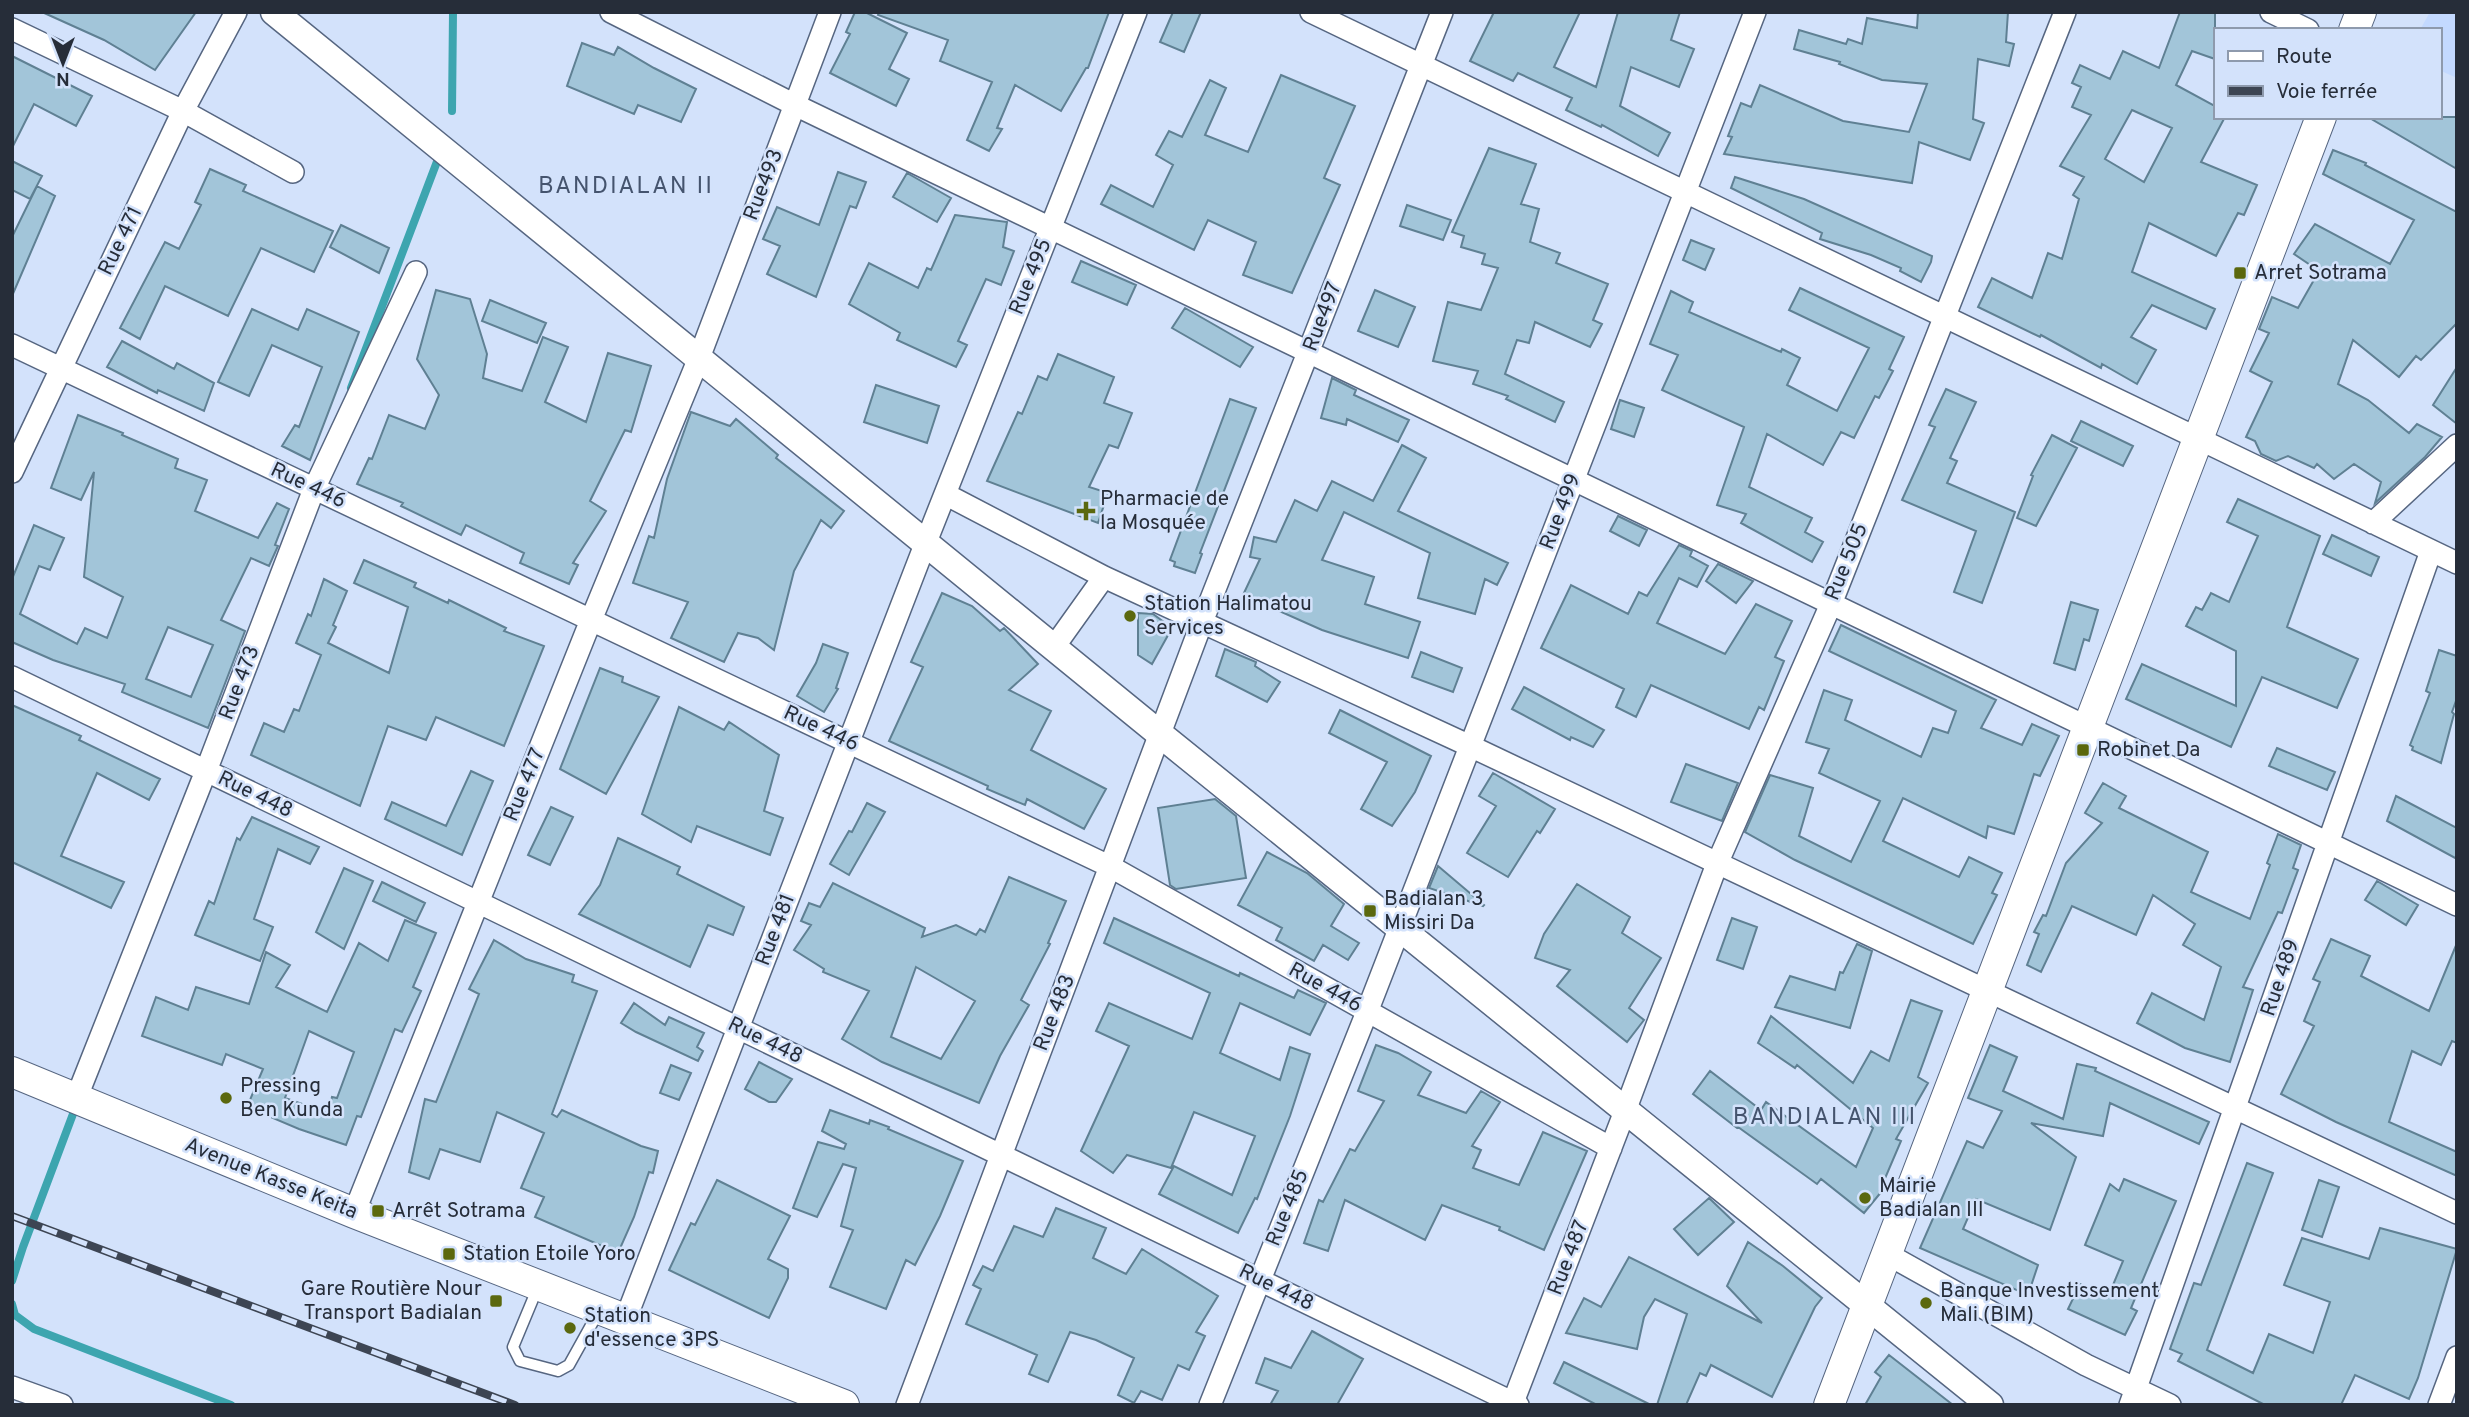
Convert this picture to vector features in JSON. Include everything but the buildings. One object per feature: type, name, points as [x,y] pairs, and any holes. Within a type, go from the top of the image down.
[{"type":"main road","points":[[1829,1405],[2320,119]]},
{"type":"main road","name":"Avenue Kasse Keita","points":[[12,1072],[354,1213],[844,1405]]},
{"type":"street","name":"Rue 471","points":[[12,472],[183,111],[236,12]]},
{"type":"street","points":[[274,12],[1161,735],[1990,1405]]},
{"type":"street","points":[[611,12],[795,105],[2457,905]]},
{"type":"street","name":"Rue493","points":[[699,358],[830,12]]},
{"type":"street","name":"Rue 495","points":[[926,542],[1136,12]]},
{"type":"street","points":[[1311,12],[2457,563]]},
{"type":"street","name":"Rue497","points":[[1202,622],[1442,12]]},
{"type":"street","name":"Rue 499","points":[[1367,1012],[1755,12]]},
{"type":"street","name":"Rue 505","points":[[1625,1111],[1717,864],[1831,604],[2065,12]]},
{"type":"street","points":[[2271,12],[2304,28]]},
{"type":"street","points":[[12,29],[183,111],[293,172]]},
{"type":"street","name":"Rue 473","points":[[76,1099],[314,489],[416,272]]},
{"type":"street","name":"Rue 446","points":[[12,345],[1111,867],[1611,1148]]},
{"type":"street","name":"Rue 477","points":[[354,1213],[591,620],[699,358]]},
{"type":"street","points":[[2373,523],[2457,445]]},
{"type":"street","points":[[945,494],[1104,577],[1470,746],[2457,1213]]},
{"type":"street","name":"Rue 481","points":[[613,1313],[738,1028],[926,542]]},
{"type":"street","name":"Rue 489","points":[[2133,1397],[2431,551]]},
{"type":"street","points":[[1054,647],[1104,577]]},
{"type":"street","name":"Rue 483","points":[[907,1405],[1202,622]]},
{"type":"street","name":"Rue 448","points":[[12,677],[1515,1404]]},
{"type":"street","name":"Rue 485","points":[[1210,1405],[1367,1012]]},
{"type":"street","name":"Rue 487","points":[[1515,1404],[1625,1111]]},
{"type":"street","points":[[1887,1254],[2086,1365],[2133,1397],[2169,1405]]},
{"type":"street","points":[[2438,1405],[2457,1357]]},
{"type":"street","points":[[12,1387],[62,1405]]},
{"type":"lane","points":[[539,1285],[513,1347],[520,1360],[558,1371],[569,1365],[613,1313]]},
{"type":"shaded area","points":[[2430,12],[2457,13],[2457,78],[2441,71],[2441,28],[2421,28]]},
{"type":"waterway","points":[[452,111],[453,12]]},
{"type":"waterway","points":[[351,388],[438,159]]},
{"type":"waterway","points":[[12,1281],[76,1106]]},
{"type":"waterway","points":[[12,1304],[15,1315],[34,1329],[231,1405]]},
{"type":"railway","points":[[12,1216],[515,1405]]},
{"type":"place","name":"Arret Sotrama","points":[[2240,273]]},
{"type":"place","name":"Pharmacie de la Mosquée","points":[[1086,511]]},
{"type":"place","name":"Station Halimatou Services","points":[[1130,616]]},
{"type":"place","name":"Robinet Da","points":[[2083,750]]},
{"type":"place","name":"Badialan 3 Missiri Da","points":[[1370,911]]},
{"type":"place","name":"Pressing Ben Kunda","points":[[226,1098]]},
{"type":"place","name":"Mairie Badialan III","points":[[1865,1198]]},
{"type":"place","name":"Arrêt Sotrama","points":[[378,1211]]},
{"type":"place","name":"Station Etoile Yoro","points":[[449,1254]]},
{"type":"place","name":"Gare Routière Nour Transport Badialan","points":[[496,1301]]},
{"type":"place","name":"Banque Investissement Mali (BIM)","points":[[1926,1303]]},
{"type":"place","name":"Station d'essence 3PS","points":[[570,1328]]},
{"type":"district","name":"BANDIALAN II","points":[[626,187]]},
{"type":"district","name":"BANDIALAN III","points":[[1825,1118]]}]
